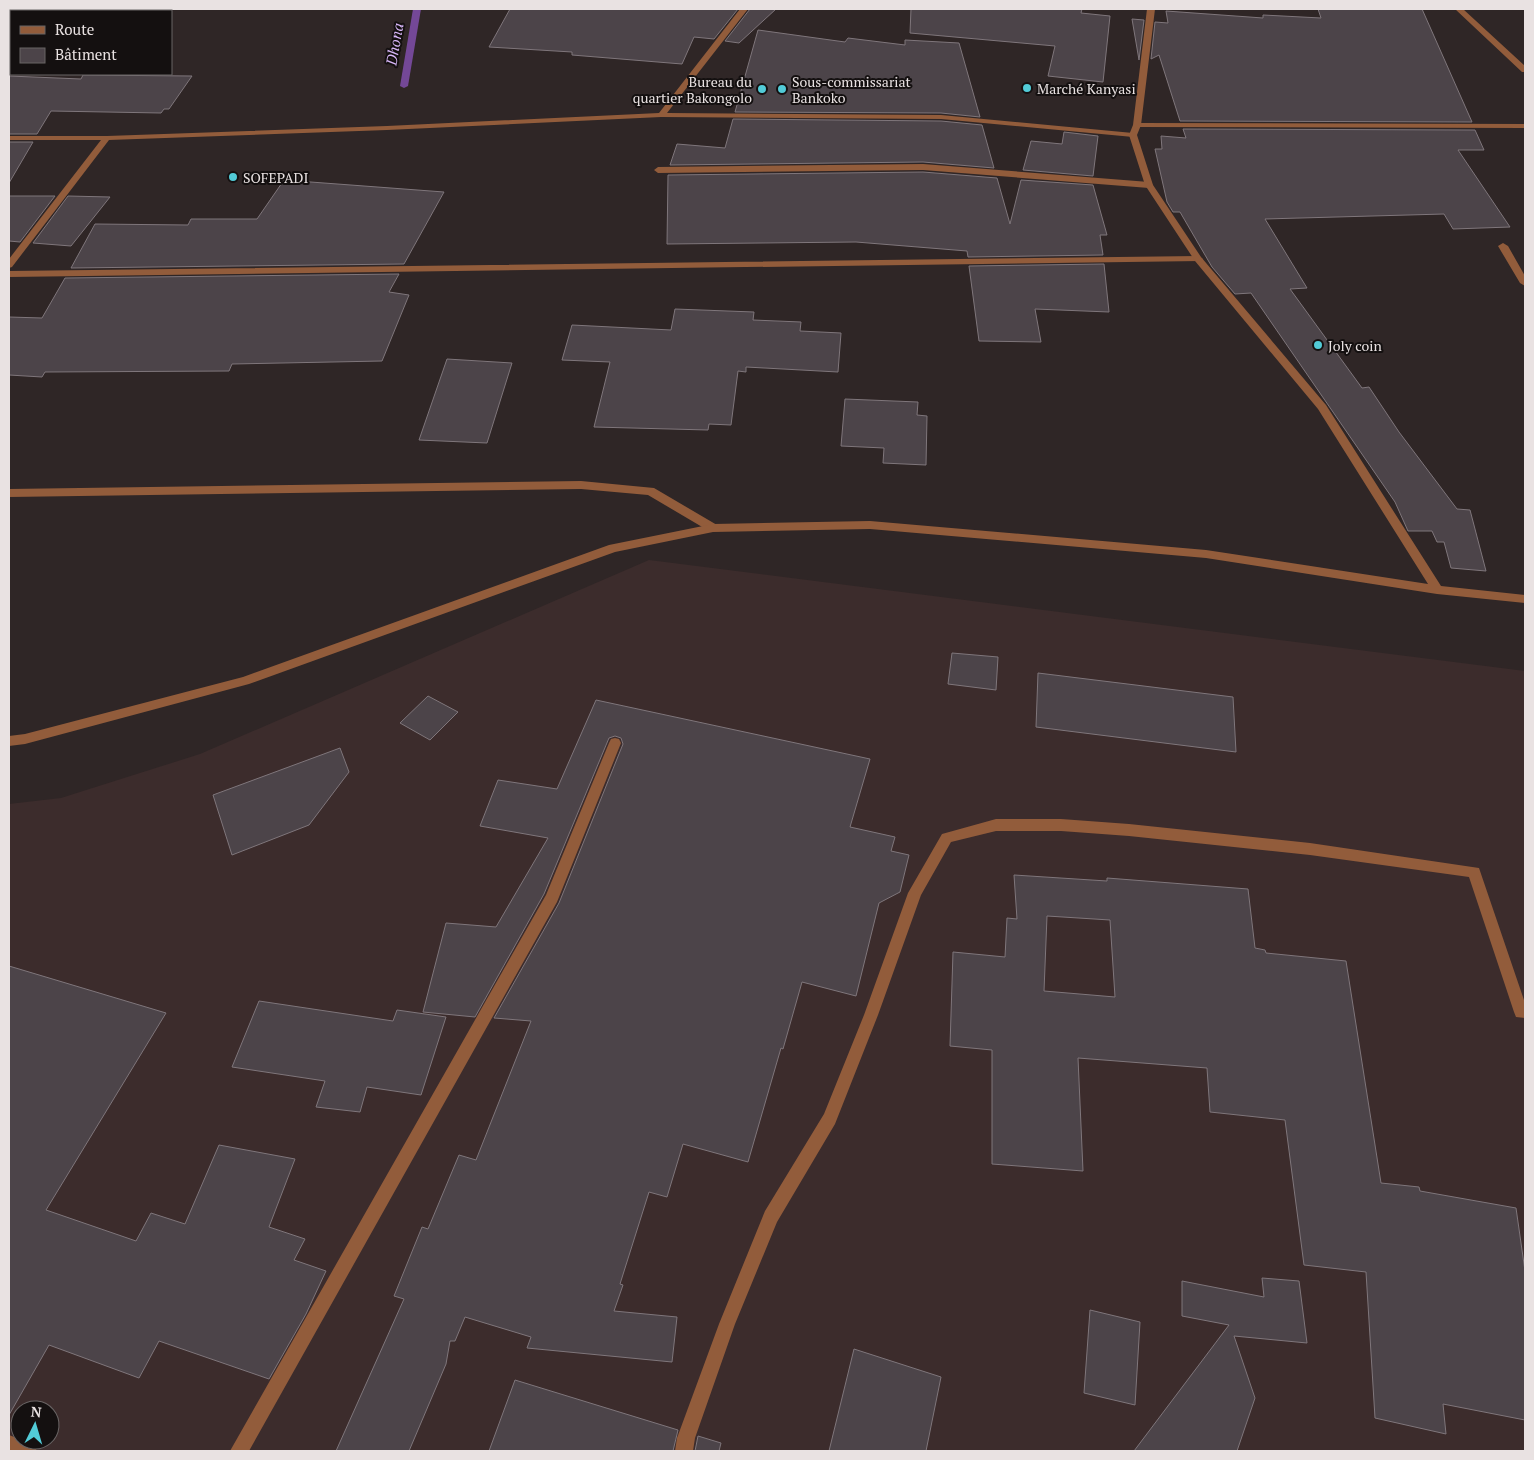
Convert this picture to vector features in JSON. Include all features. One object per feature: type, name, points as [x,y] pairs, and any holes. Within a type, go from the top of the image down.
[{"type":"street","points":[[661,115],[744,9]]},
{"type":"street","points":[[1151,9],[1137,125],[1133,135],[1149,186],[1198,259],[1322,407],[1437,590]]},
{"type":"street","points":[[1460,9],[1525,70]]},
{"type":"street","points":[[9,138],[107,138],[661,115],[941,117],[1133,135]]},
{"type":"street","points":[[1137,125],[1525,126]]},
{"type":"street","points":[[9,265],[107,138]]},
{"type":"street","points":[[658,170],[923,168],[1149,186]]},
{"type":"street","points":[[1503,246],[1525,283]]},
{"type":"street","points":[[9,274],[1198,259]]},
{"type":"street","points":[[9,493],[581,485],[650,491],[713,528]]},
{"type":"street","points":[[9,741],[25,740],[245,681],[613,548],[713,528],[870,525],[1206,554],[1437,590],[1525,599]]},
{"type":"street","points":[[238,1451],[552,898],[615,743]]},
{"type":"street","points":[[684,1451],[686,1438],[727,1324],[771,1217],[830,1119],[872,1015],[914,893],[947,838],[996,825],[1062,825],[1300,848],[1474,872],[1521,1012],[1525,1011]]},
{"type":"street","points":[[9,1444],[28,1451]]},
{"type":"shaded area","points":[[649,560],[1525,671],[1525,1451],[9,1451],[9,804],[61,798],[200,754]]},
{"type":"building","points":[[510,9],[738,9],[714,39],[694,37],[682,64],[572,55],[572,52],[489,47]]},
{"type":"building","points":[[750,9],[776,9],[739,43],[725,41]]},
{"type":"building","points":[[911,9],[1082,9],[1081,13],[1110,16],[1103,82],[1048,76],[1055,46],[910,33]]},
{"type":"building","points":[[1318,9],[1422,9],[1472,122],[1180,121],[1159,55],[1151,59],[1155,22],[1168,23],[1166,11],[1263,18],[1263,15],[1321,18]]},
{"type":"building","points":[[1132,19],[1144,20],[1139,60]]},
{"type":"building","points":[[758,30],[845,42],[848,38],[905,45],[905,40],[959,43],[980,117],[941,113],[735,112]]},
{"type":"building","points":[[83,75],[192,76],[169,109],[164,109],[161,113],[51,111],[37,134],[9,134],[9,76],[81,79]]},
{"type":"building","points":[[733,119],[941,121],[982,125],[994,168],[923,162],[670,165],[677,144],[725,148]]},
{"type":"building","points":[[1183,129],[1475,130],[1484,150],[1458,150],[1510,227],[1453,229],[1444,214],[1265,219],[1307,288],[1290,289],[1362,388],[1369,387],[1399,432],[1457,509],[1470,510],[1486,571],[1451,568],[1444,542],[1437,542],[1432,531],[1408,531],[1395,502],[1251,293],[1235,294],[1212,267],[1180,212],[1173,212],[1167,202],[1155,149],[1162,149],[1161,136],[1186,138]]},
{"type":"building","points":[[1064,132],[1098,136],[1093,176],[1023,170],[1031,141],[1062,144]]},
{"type":"building","points":[[9,142],[33,142],[9,183]]},
{"type":"building","points":[[923,172],[997,178],[1010,224],[1021,180],[1093,185],[1107,235],[1100,235],[1103,255],[968,257],[967,251],[856,242],[667,244],[668,175]]},
{"type":"building","points":[[284,180],[444,192],[404,264],[71,268],[95,224],[188,225],[191,219],[257,219]]},
{"type":"building","points":[[9,196],[55,196],[20,242],[9,241]]},
{"type":"building","points":[[68,196],[110,197],[71,246],[33,243]]},
{"type":"building","points":[[1104,264],[1109,312],[1035,309],[1041,342],[979,341],[969,266]]},
{"type":"building","points":[[399,274],[389,292],[409,295],[382,361],[232,364],[229,371],[45,372],[42,377],[9,375],[9,317],[42,318],[65,278]]},
{"type":"building","points":[[675,309],[754,312],[753,320],[801,322],[800,331],[841,333],[838,372],[746,367],[746,372],[738,371],[731,425],[709,424],[708,430],[594,427],[610,362],[562,360],[572,325],[671,330]]},
{"type":"building","points":[[447,359],[512,363],[487,443],[419,440]]},
{"type":"building","points":[[845,399],[918,402],[917,415],[927,416],[926,465],[883,463],[884,448],[841,446]]},
{"type":"building","points":[[952,653],[998,657],[996,690],[948,684]]},
{"type":"building","points":[[1038,673],[1233,697],[1236,752],[1036,727]]},
{"type":"building","points":[[428,696],[458,712],[430,740],[400,723]]},
{"type":"building","points":[[596,700],[870,759],[850,827],[895,837],[891,851],[909,855],[900,892],[879,903],[856,996],[802,982],[748,1162],[683,1144],[667,1197],[649,1192],[620,1284],[623,1285],[614,1311],[677,1317],[672,1362],[527,1348],[531,1337],[465,1317],[455,1341],[450,1341],[446,1364],[409,1451],[336,1451],[404,1299],[394,1296],[422,1227],[428,1229],[459,1155],[476,1160],[531,1021],[494,1018],[559,903],[623,744],[621,738],[615,736],[609,738],[544,894],[475,1017],[423,1012],[446,923],[496,927],[548,838],[480,826],[498,780],[557,789]]},
{"type":"building","points":[[340,748],[349,772],[309,825],[232,855],[213,795]]},
{"type":"building","points":[[1014,875],[1107,881],[1107,878],[1248,889],[1255,948],[1265,950],[1266,953],[1346,961],[1381,1183],[1419,1187],[1420,1191],[1516,1208],[1525,1271],[1525,1420],[1443,1404],[1446,1434],[1375,1418],[1366,1272],[1304,1265],[1285,1120],[1210,1112],[1207,1068],[1078,1058],[1083,1171],[992,1164],[992,1050],[950,1046],[953,952],[1005,957],[1007,918],[1017,919]],"holes":[[[1047,916],[1110,920],[1115,997],[1044,991]]]},
{"type":"building","points":[[9,966],[166,1013],[46,1210],[136,1241],[151,1213],[185,1224],[219,1145],[295,1159],[269,1227],[305,1239],[294,1260],[326,1271],[306,1314],[269,1379],[159,1341],[139,1378],[49,1345],[18,1400],[10,1400],[9,1415]]},
{"type":"building","points":[[259,1001],[393,1021],[397,1010],[446,1017],[421,1095],[367,1087],[360,1112],[316,1107],[325,1081],[232,1067]]},
{"type":"building","points":[[1262,1278],[1299,1281],[1307,1343],[1234,1336],[1255,1398],[1237,1451],[1134,1451],[1229,1325],[1182,1316],[1182,1281],[1264,1297]]},
{"type":"building","points":[[1090,1310],[1140,1322],[1135,1405],[1084,1393]]},
{"type":"building","points":[[854,1349],[941,1377],[926,1451],[829,1451]]},
{"type":"building","points":[[515,1380],[678,1430],[673,1451],[489,1451]]},
{"type":"building","points":[[698,1436],[721,1443],[719,1451],[695,1451]]},
{"type":"waterway","name":"Dhona","points":[[404,86],[417,9]]},
{"type":"place","name":"Marché Kanyasi","points":[[1027,88]]},
{"type":"place","name":"Bureau du quartier Bakongolo","points":[[762,89]]},
{"type":"place","name":"Sous-commissariat Bankoko","points":[[782,89]]},
{"type":"place","name":"SOFEPADI","points":[[233,177]]},
{"type":"place","name":"Joly coin","points":[[1318,345]]}]
